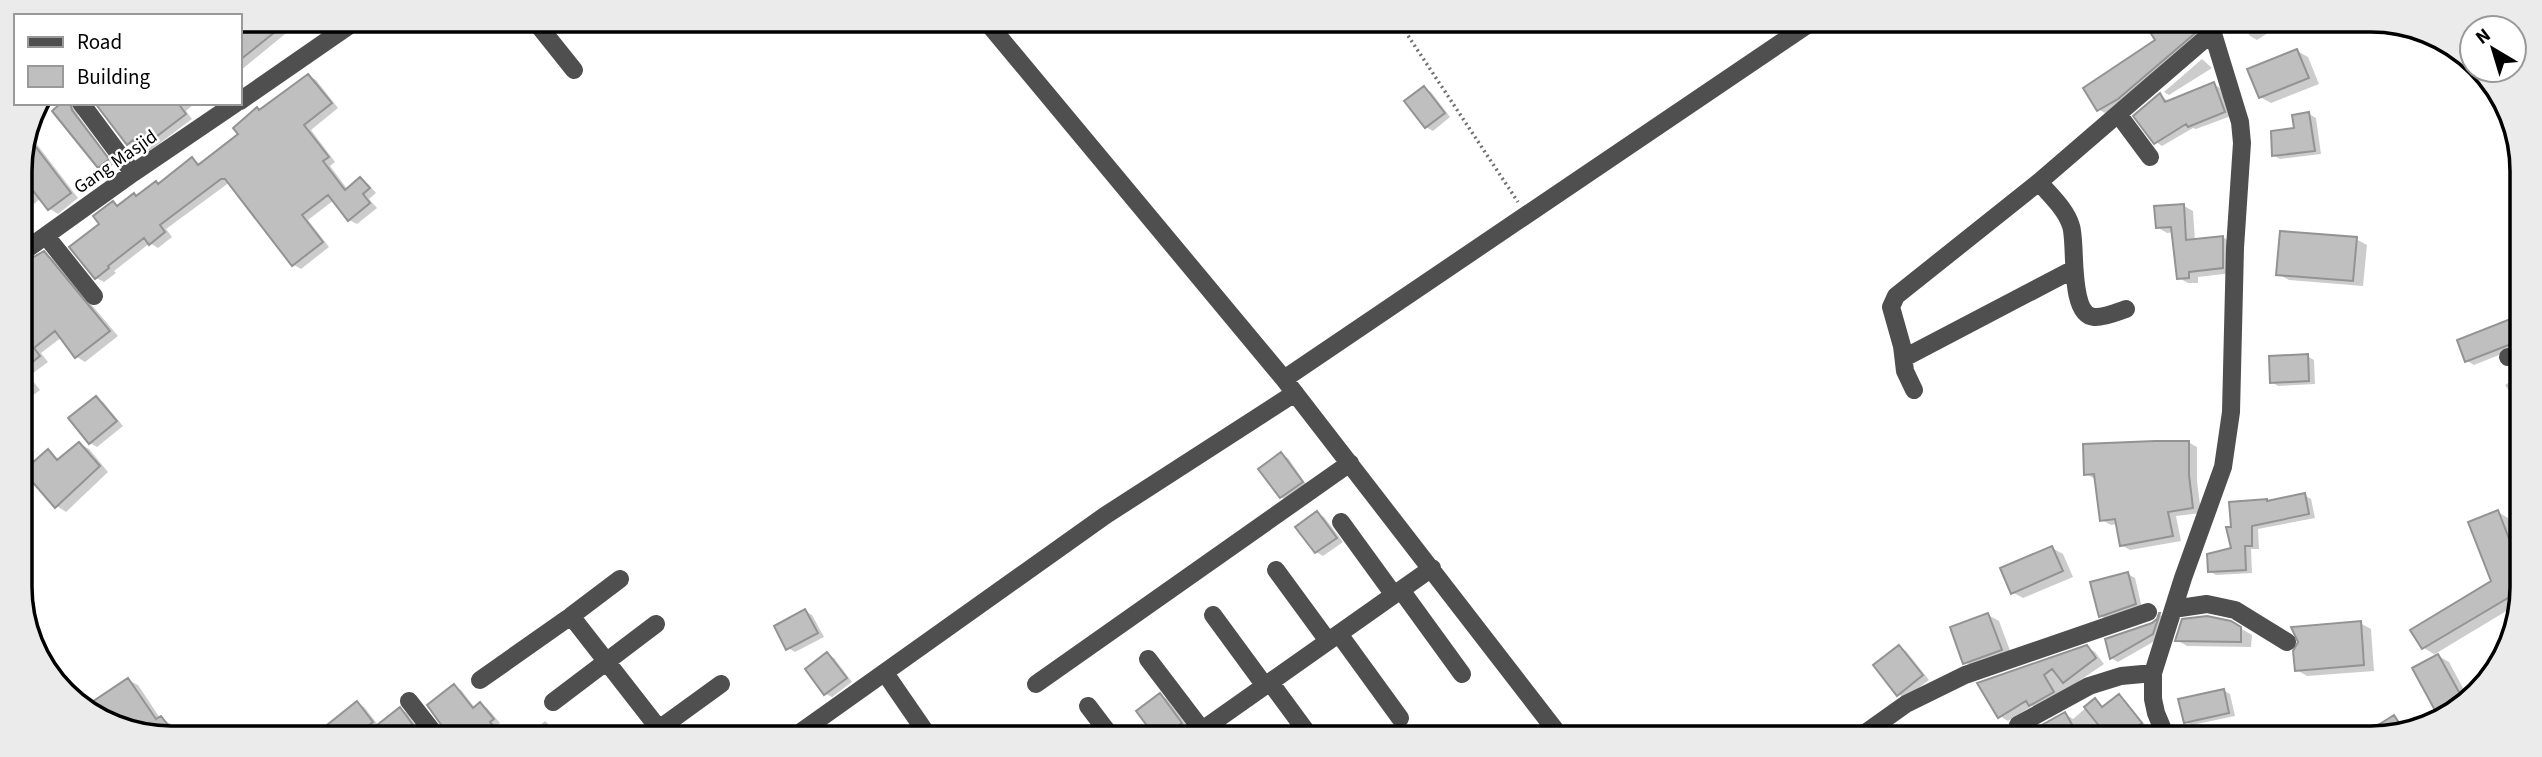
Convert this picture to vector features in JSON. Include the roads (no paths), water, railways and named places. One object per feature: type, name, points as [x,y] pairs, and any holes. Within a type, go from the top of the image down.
[{"type":"street","name":"Gang Masjid","points":[[242,99],[340,32]]},
{"type":"street","points":[[544,32],[574,70]]},
{"type":"street","points":[[995,32],[1290,386],[1552,725]]},
{"type":"street","points":[[810,726],[1527,215],[1797,32]]},
{"type":"street","points":[[1914,390],[1905,371],[1891,307],[1896,296],[2039,182],[2207,32]]},
{"type":"street","points":[[2161,725],[2153,699],[2153,674],[2173,608],[2223,467],[2231,412],[2235,248],[2242,143],[2240,122],[2212,32]]},
{"type":"street","points":[[82,105],[133,173]]},
{"type":"street","name":"Gang Masjid","points":[[32,246],[234,105]]},
{"type":"street","points":[[2118,114],[2150,157]]},
{"type":"street","points":[[2039,182],[2070,223],[2074,269],[2082,309],[2088,316],[2096,318],[2126,309]]},
{"type":"street","points":[[46,236],[94,296]]},
{"type":"street","points":[[1904,358],[2074,269]]},
{"type":"street","points":[[1036,684],[1350,463]]},
{"type":"street","points":[[1340,522],[1462,674]]},
{"type":"street","points":[[1212,726],[1432,568]]},
{"type":"street","points":[[1276,570],[1400,718]]},
{"type":"street","points":[[480,680],[620,579]]},
{"type":"street","points":[[2173,608],[2207,604],[2235,610],[2287,642]]},
{"type":"street","points":[[1876,725],[1906,704],[1965,674],[2148,612]]},
{"type":"street","points":[[1213,615],[1301,725]]},
{"type":"street","points":[[571,616],[653,726]]},
{"type":"street","points":[[553,702],[656,624]]},
{"type":"street","points":[[1148,659],[1201,726]]},
{"type":"street","points":[[885,673],[921,726]]},
{"type":"street","points":[[2018,724],[2089,686],[2121,676],[2153,674]]},
{"type":"street","points":[[666,726],[721,684]]},
{"type":"street","points":[[409,701],[428,726]]},
{"type":"street","points":[[1088,706],[1103,726]]}]
